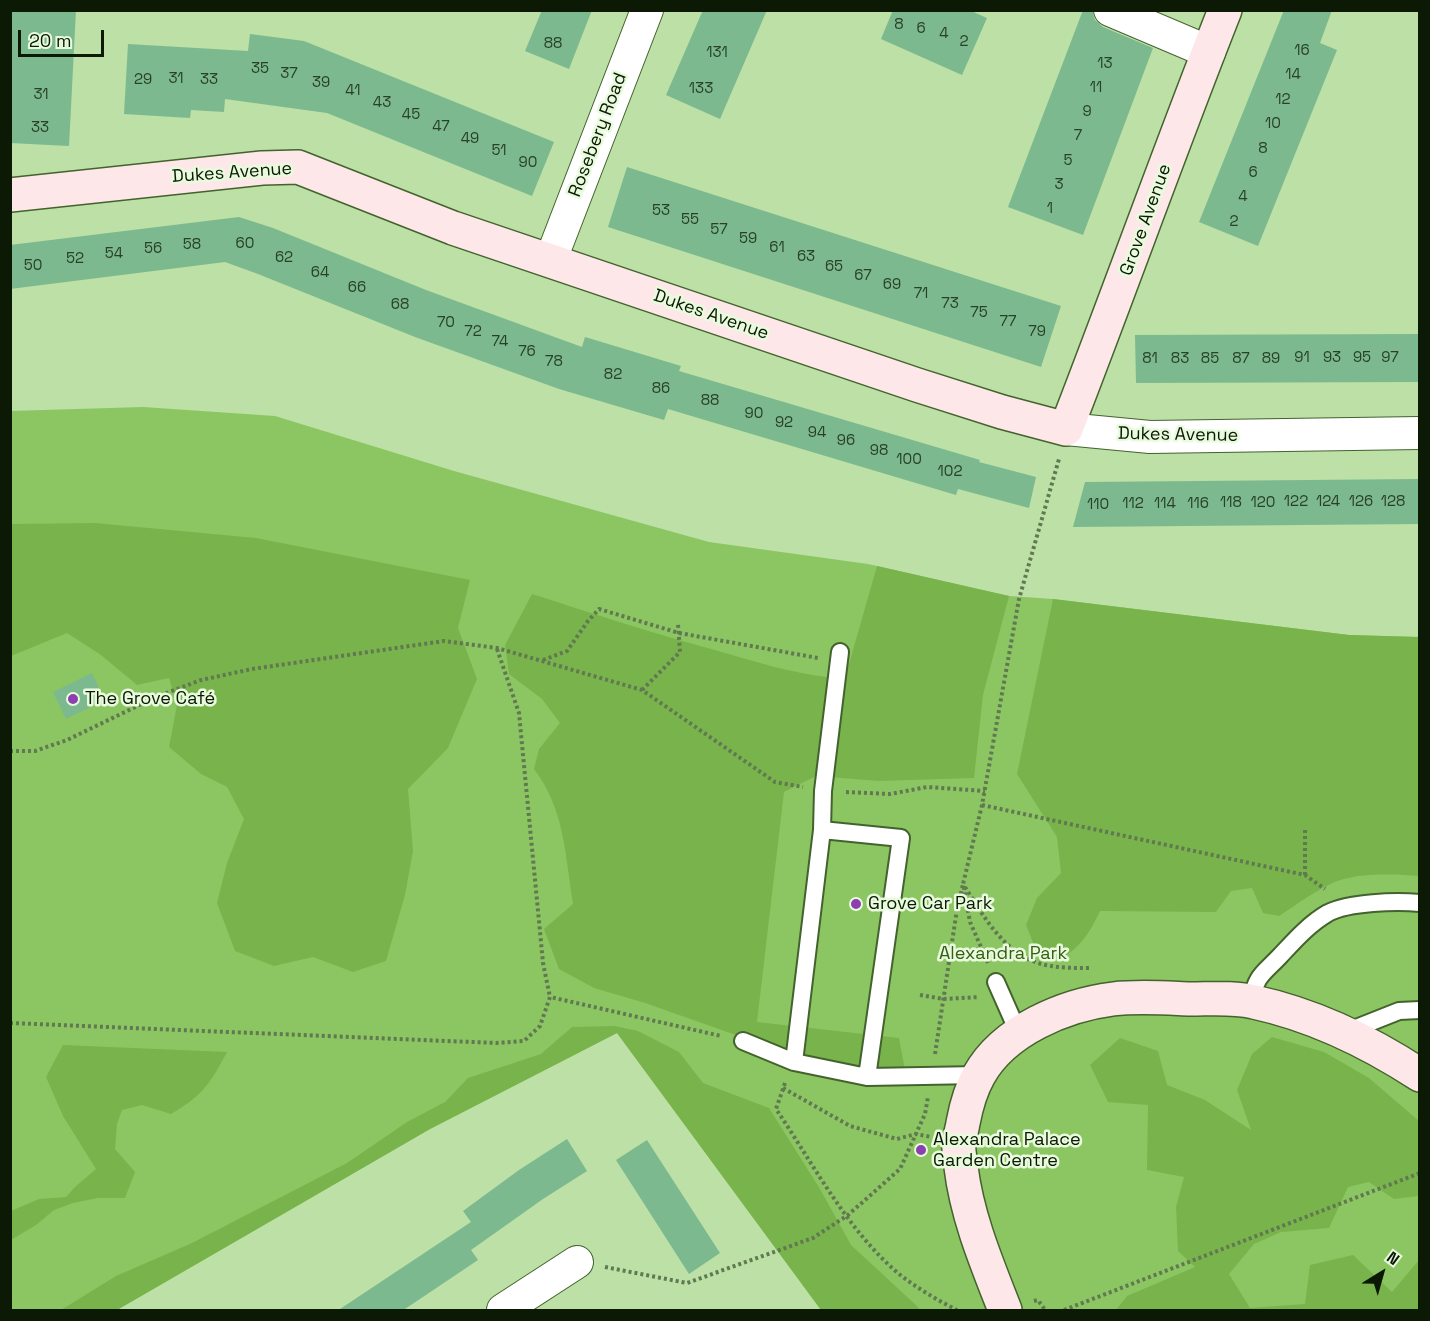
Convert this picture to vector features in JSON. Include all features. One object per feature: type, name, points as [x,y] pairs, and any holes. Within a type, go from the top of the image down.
[{"type":"street","name":"Rosebery Road","points":[[551,259],[647,10]]},
{"type":"street","points":[[1110,10],[1209,52]]},
{"type":"street","name":"Grove Avenue","points":[[1066,429],[1225,10]]},
{"type":"street","name":"Dukes Avenue","points":[[10,195],[262,168],[298,167],[453,228],[551,259],[917,385],[1002,412],[1066,429],[1150,437],[1419,433]]},
{"type":"street","points":[[1005,1311],[975,1228],[963,1183],[959,1145],[966,1108],[979,1075],[997,1052],[1019,1034],[1048,1018],[1089,1004],[1115,999],[1251,1001],[1296,1013],[1346,1032],[1377,1048],[1419,1075]]},
{"type":"street","points":[[503,1311],[577,1262]]},
{"type":"lane","points":[[794,1062],[822,830],[823,791],[839,657]]},
{"type":"lane","points":[[822,830],[901,838],[867,1077]]},
{"type":"lane","points":[[1251,1001],[1256,981],[1304,931],[1330,912],[1396,901],[1419,903]]},
{"type":"lane","points":[[996,982],[1019,1034]]},
{"type":"lane","points":[[1346,1032],[1399,1011],[1419,1010]]},
{"type":"lane","points":[[743,1041],[794,1062],[867,1077],[979,1075]]},
{"type":"path","points":[[577,1262],[687,1283],[813,1238],[848,1215],[900,1169],[925,1114],[956,915],[985,791],[1019,599],[1057,471],[1066,429]]},
{"type":"path","points":[[542,661],[567,651],[599,609],[679,633],[839,657]]},
{"type":"path","points":[[642,690],[680,652],[678,624]]},
{"type":"path","points":[[10,751],[35,751],[66,740],[156,697],[201,680],[252,669],[444,641],[497,648],[642,690],[775,782],[823,791],[890,794],[927,787],[985,791]]},
{"type":"path","points":[[10,1023],[496,1043],[524,1041],[540,1026],[550,997],[543,963],[519,713],[497,648]]},
{"type":"path","points":[[982,805],[1305,875],[1350,907]]},
{"type":"path","points":[[1305,828],[1305,875]]},
{"type":"path","points":[[963,884],[1005,943],[1029,960],[1050,966],[1089,968]]},
{"type":"path","points":[[963,884],[970,922],[996,982]]},
{"type":"path","points":[[920,995],[944,999],[983,996]]},
{"type":"path","points":[[550,997],[743,1041]]},
{"type":"path","points":[[786,1078],[776,1109],[868,1243],[899,1273],[931,1297],[957,1311]]},
{"type":"path","points":[[783,1088],[850,1126],[897,1139],[916,1134]]},
{"type":"path","points":[[1064,1311],[1419,1173]]},
{"type":"path","points":[[1038,1300],[1045,1311]]},
{"type":"green space","name":"Alexandra Park","points":[[143,407],[275,416],[454,471],[709,542],[868,564],[1009,596],[1053,599],[1349,635],[1419,637],[1419,1310],[821,1310],[617,1033],[430,1129],[117,1310],[11,1310],[10,411]]},
{"type":"green space","points":[[95,523],[256,538],[470,580],[458,628],[477,679],[448,748],[408,789],[413,851],[405,895],[386,961],[353,972],[313,957],[274,966],[235,951],[217,903],[227,863],[244,819],[227,787],[201,774],[169,747],[177,705],[169,678],[137,685],[101,655],[67,633],[11,656],[11,524]]},
{"type":"green space","points":[[877,566],[1009,596],[983,695],[974,778],[879,781],[816,776],[784,792],[757,1022],[899,1038],[905,1070],[860,1070],[801,1058],[645,1003],[594,988],[559,969],[544,929],[573,904],[558,817],[552,800],[534,769],[539,749],[560,723],[542,699],[509,674],[505,645],[532,594],[654,633],[772,666],[801,673],[845,678]]},
{"type":"green space","points":[[1053,599],[1349,635],[1419,637],[1419,876],[1392,874],[1344,879],[1319,890],[1279,916],[1263,913],[1252,888],[1231,891],[1216,912],[1100,911],[1084,939],[1059,960],[1036,950],[1026,925],[1037,898],[1061,873],[1057,837],[1017,774]]},
{"type":"green space","points":[[615,1026],[638,1031],[679,1052],[703,1083],[769,1108],[820,1189],[851,1245],[920,1310],[821,1310],[617,1033],[430,1129],[117,1310],[61,1310],[116,1276],[192,1243],[347,1163],[407,1122],[445,1102],[468,1078],[541,1054],[572,1027]]},
{"type":"green space","points":[[1272,1037],[1324,1052],[1369,1078],[1419,1121],[1419,1196],[1394,1199],[1369,1182],[1348,1187],[1329,1228],[1281,1232],[1254,1244],[1229,1274],[1250,1308],[1305,1304],[1310,1265],[1353,1255],[1392,1292],[1419,1260],[1419,1310],[1116,1310],[1127,1296],[1195,1267],[1178,1251],[1176,1207],[1184,1177],[1147,1170],[1148,1105],[1108,1102],[1090,1065],[1120,1038],[1158,1051],[1167,1085],[1205,1100],[1251,1130],[1237,1090],[1252,1054]]},
{"type":"green space","points":[[63,1045],[227,1052],[198,1095],[171,1114],[142,1105],[122,1110],[117,1124],[115,1149],[135,1172],[125,1198],[98,1198],[54,1210],[36,1225],[11,1240],[11,1211],[39,1199],[66,1197],[96,1169],[63,1116],[46,1077]]},
{"type":"building","points":[[10,10],[76,10],[69,146],[10,143]]},
{"type":"building","points":[[542,10],[592,10],[569,69],[525,51]]},
{"type":"building","points":[[703,10],[767,10],[720,119],[666,95]]},
{"type":"building","points":[[893,10],[969,10],[987,18],[962,75],[881,39]]},
{"type":"building","points":[[1083,10],[1092,10],[1095,20],[1103,27],[1153,48],[1083,235],[1008,207]]},
{"type":"building","points":[[1284,10],[1332,10],[1320,43],[1337,50],[1258,246],[1199,222]]},
{"type":"building","points":[[250,34],[304,41],[554,142],[532,196],[327,113],[225,99],[224,112],[191,110],[190,118],[124,114],[128,44],[248,51]]},
{"type":"building","points":[[627,167],[1061,306],[1041,367],[608,227]]},
{"type":"building","points":[[239,217],[273,228],[426,290],[582,347],[585,337],[681,366],[679,371],[980,460],[979,462],[1036,477],[1029,508],[958,489],[956,495],[668,409],[664,420],[559,389],[415,337],[225,262],[10,289],[10,245]]},
{"type":"building","points":[[1419,334],[1419,382],[1136,383],[1135,335]]},
{"type":"building","points":[[1419,479],[1419,524],[1073,527],[1085,482]]},
{"type":"building","points":[[92,673],[105,700],[66,719],[53,692]]},
{"type":"building","points":[[567,1139],[587,1171],[471,1250],[478,1260],[402,1311],[337,1311],[471,1222],[463,1211],[519,1170]]},
{"type":"building","points":[[647,1140],[720,1253],[689,1274],[616,1160]]},
{"type":"place","name":"The Grove Café","points":[[73,699]]},
{"type":"place","name":"Grove Car Park","points":[[856,904]]},
{"type":"place","name":"Alexandra Palace Garden Centre","points":[[921,1150]]}]
